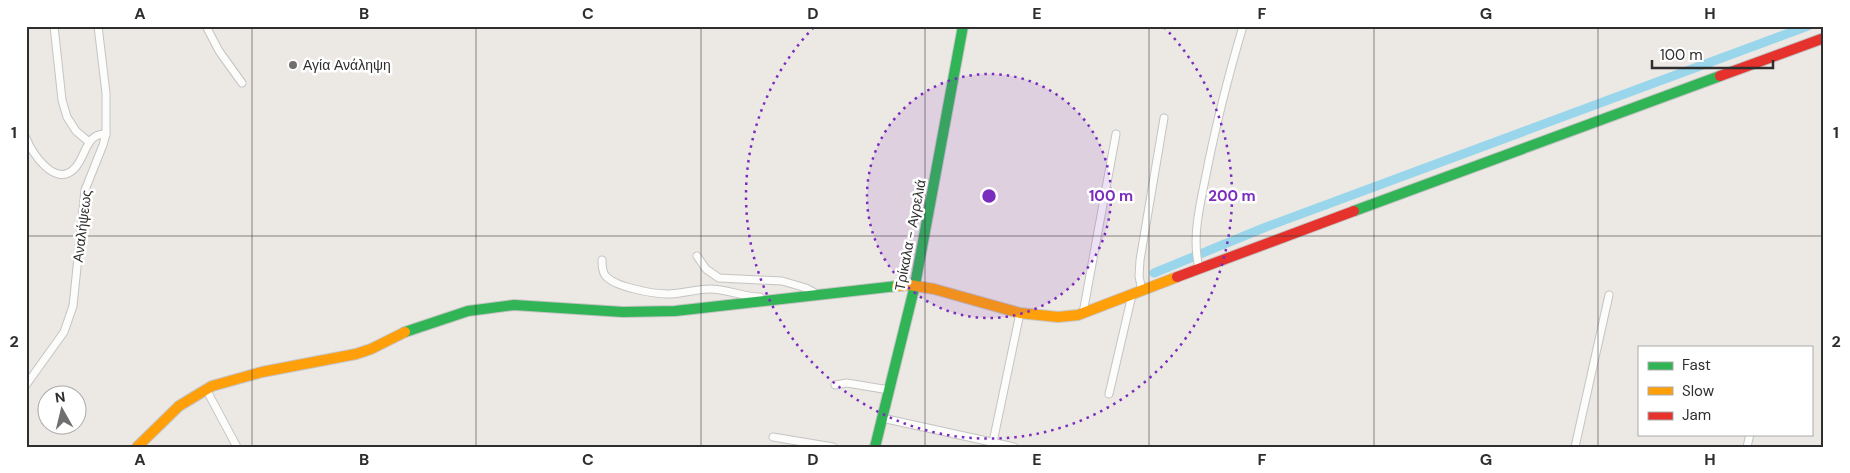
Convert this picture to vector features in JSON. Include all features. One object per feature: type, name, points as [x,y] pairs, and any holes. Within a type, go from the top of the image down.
[{"type":"street","points":[[54,26],[62,100],[66,117],[76,131],[90,142]]},
{"type":"street","name":"Αναλήψεως","points":[[26,385],[64,332],[71,315],[75,297],[79,238],[85,190],[106,134],[106,93],[98,26]]},
{"type":"street","points":[[206,26],[219,51],[242,83]]},
{"type":"street","name":"Τρίκαλα - Αγρελιά","points":[[875,447],[915,285],[963,26]]},
{"type":"street","points":[[1198,264],[1196,238],[1214,132],[1243,26]]},
{"type":"street","points":[[137,447],[179,406],[219,383],[356,354],[371,349],[410,329],[446,316],[478,309],[514,305],[616,312],[698,310],[915,285],[934,288],[1020,313],[1058,317],[1083,313],[1137,293],[1198,264],[1824,38]]},
{"type":"street","points":[[1109,394],[1137,293],[1140,260],[1164,118]]},
{"type":"street","points":[[26,138],[41,163],[57,174],[65,174],[72,171],[97,134],[106,134]]},
{"type":"street","points":[[1083,313],[1116,134]]},
{"type":"street","points":[[697,256],[706,268],[719,278],[782,281],[806,288],[819,295]]},
{"type":"street","points":[[602,260],[603,272],[607,277],[618,283],[645,291],[668,294],[713,289],[748,297],[769,297],[778,300]]},
{"type":"street","points":[[1575,447],[1609,295]]},
{"type":"street","points":[[993,442],[1020,313]]},
{"type":"street","points":[[835,385],[847,383],[889,390]]},
{"type":"street","points":[[206,389],[237,447]]},
{"type":"street","points":[[882,418],[983,443],[993,442],[1014,447]]},
{"type":"street","points":[[773,437],[832,447]]},
{"type":"waterway","points":[[1154,273],[1266,227],[1808,26]]},
{"type":"traffic: fast","points":[[875,447],[915,285],[963,26]]},
{"type":"traffic: fast","points":[[1354,211],[1720,76]]},
{"type":"traffic: fast","points":[[405,332],[468,311],[514,305],[623,312],[675,311],[897,286]]},
{"type":"traffic: slow","points":[[897,286],[910,285],[934,289],[1020,313],[1058,317],[1078,315],[1177,277]]},
{"type":"traffic: slow","points":[[137,447],[179,406],[212,386],[262,372],[356,354],[371,349],[405,332]]},
{"type":"traffic: jam","points":[[1720,76],[1824,38]]},
{"type":"traffic: jam","points":[[1177,277],[1354,211]]},
{"type":"place","name":"Αγία Ανάληψη","points":[[293,65]]}]
